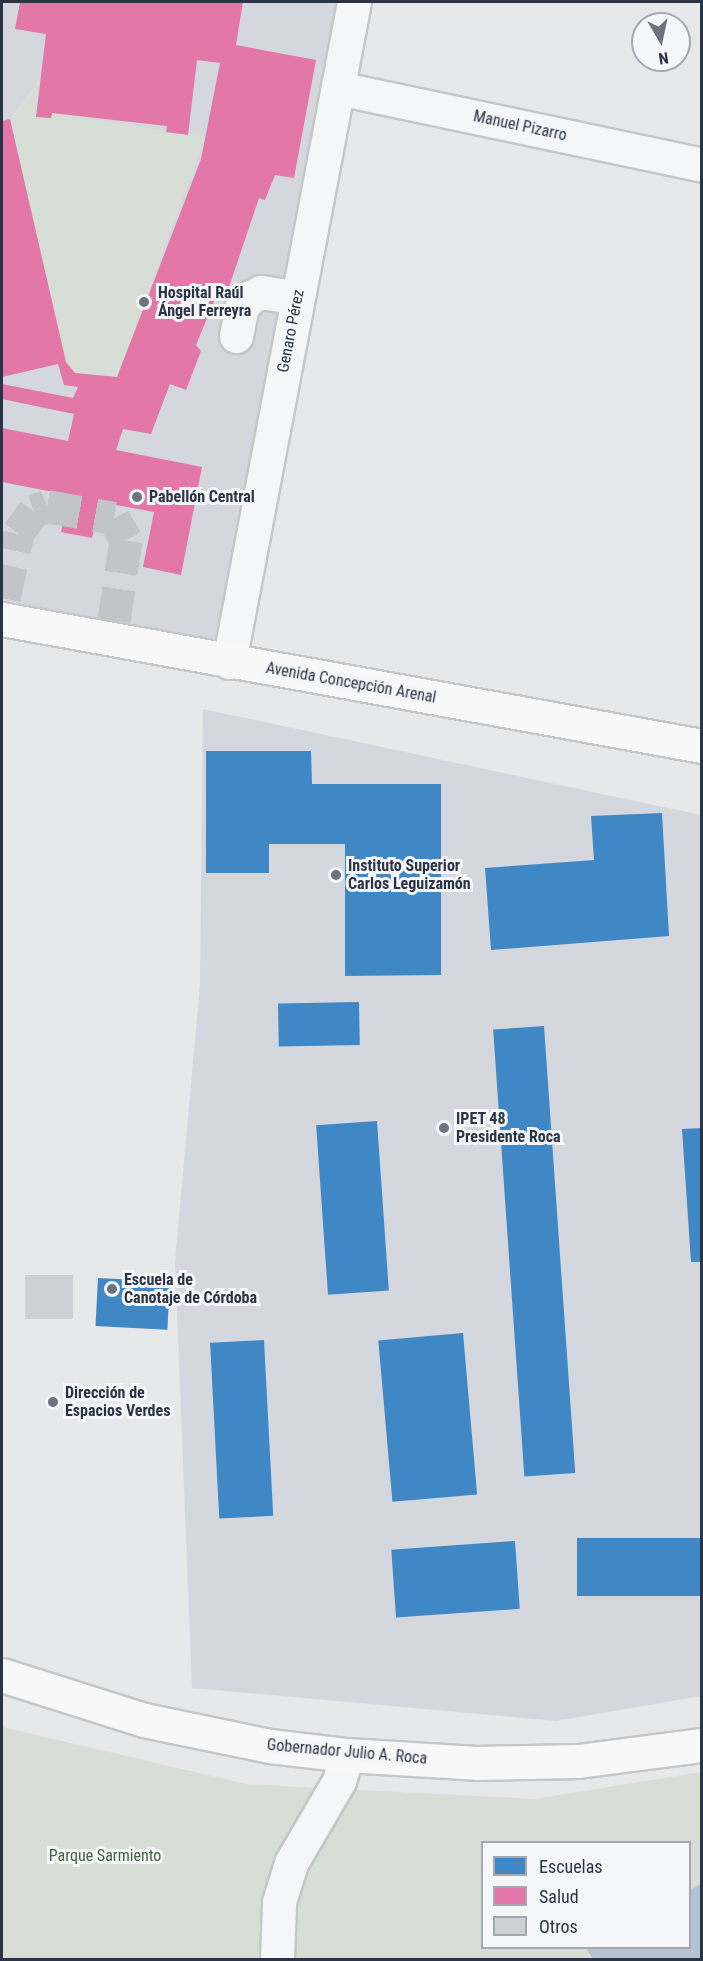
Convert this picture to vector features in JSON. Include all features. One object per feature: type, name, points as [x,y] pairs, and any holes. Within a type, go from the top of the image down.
[{"type":"main road","name":"Avenida Concepción Arenal","points":[[2,597],[230,652],[702,746]]},
{"type":"main road","name":"Avenida Concepción Arenal","points":[[2,619],[702,724]]},
{"type":"main road","name":"Gobernador Julio A. Roca","points":[[2,1675],[144,1720],[270,1746],[347,1755],[476,1763],[578,1761],[702,1745]]},
{"type":"street","name":"Genaro Pérez","points":[[230,652],[354,2]]},
{"type":"street","name":"Manuel Pizarro","points":[[338,88],[702,165]]},
{"type":"street","points":[[236,336],[242,306],[251,297],[261,292],[297,298]]},
{"type":"street","points":[[277,1959],[279,1902],[291,1863],[339,1781],[347,1755]]},
{"type":"shaded area","name":"Hospital Raúl Ángel Ferreyra","points":[[2,2],[344,2],[218,648],[2,603]]},
{"type":"shaded area","name":"IPET 48 Presidente Roca","points":[[203,709],[701,815],[701,1696],[556,1721],[192,1688],[175,1262],[200,985]]},
{"type":"green space","points":[[41,76],[36,117],[51,118],[52,113],[206,136],[117,377],[75,373],[66,362],[10,119]]},
{"type":"green space","name":"Parque Sarmiento","points":[[2,1727],[246,1784],[535,1799],[701,1772],[701,1959],[2,1960]]},
{"type":"water","points":[[701,1884],[701,1959],[593,1959],[587,1949],[691,1949],[691,1889]]},
{"type":"building: Escuelas","points":[[206,751],[311,751],[312,784],[441,784],[441,975],[345,976],[345,844],[269,844],[269,873],[206,873]]},
{"type":"building: Escuelas","points":[[662,813],[669,936],[491,950],[485,868],[594,860],[591,816]]},
{"type":"building: Escuelas","points":[[359,1002],[360,1045],[279,1046],[278,1003]]},
{"type":"building: Escuelas","points":[[544,1026],[575,1473],[524,1476],[493,1030]]},
{"type":"building: Escuelas","points":[[377,1121],[389,1291],[328,1295],[316,1125]]},
{"type":"building: Escuelas","points":[[702,1128],[702,1262],[691,1262],[682,1129]]},
{"type":"building: Escuelas","points":[[98,1278],[170,1282],[167,1330],[95,1326]]},
{"type":"building: Escuelas","points":[[463,1333],[477,1494],[392,1502],[378,1340]]},
{"type":"building: Escuelas","points":[[264,1340],[273,1516],[219,1519],[210,1343]]},
{"type":"building: Escuelas","points":[[577,1538],[702,1538],[702,1596],[577,1596]]},
{"type":"building: Escuelas","points":[[515,1541],[520,1609],[396,1617],[391,1550]]},
{"type":"building: Salud","points":[[20,2],[243,2],[236,45],[316,60],[294,178],[275,175],[265,200],[259,198],[226,296],[218,292],[196,345],[201,351],[186,390],[170,384],[151,434],[123,429],[116,450],[202,467],[181,575],[143,567],[154,512],[100,502],[92,538],[61,532],[69,495],[2,482],[2,428],[68,441],[74,414],[2,399],[2,384],[73,398],[78,387],[64,385],[58,364],[2,377],[2,121],[10,119],[66,362],[75,373],[117,377],[201,159],[220,63],[197,60],[188,135],[166,132],[167,126],[52,113],[51,118],[36,117],[46,34],[15,29]]},
{"type":"building: Otros","points":[[25,1275],[73,1275],[73,1319],[25,1319]]},
{"type":"tunnel","points":[[4,598],[18,533],[34,511],[47,506],[114,518],[126,540],[114,620]]},
{"type":"place","name":"Hospital Raúl Ángel Ferreyra","points":[[144,302]]},
{"type":"place","name":"Pabellón Central","points":[[137,497]]},
{"type":"place","name":"Instituto Superior Carlos Leguizamón","points":[[336,875]]},
{"type":"place","name":"IPET 48 Presidente Roca","points":[[444,1128]]},
{"type":"place","name":"Escuela de Canotaje de Córdoba","points":[[112,1289]]},
{"type":"place","name":"Dirección de Espacios Verdes","points":[[53,1402]]}]
